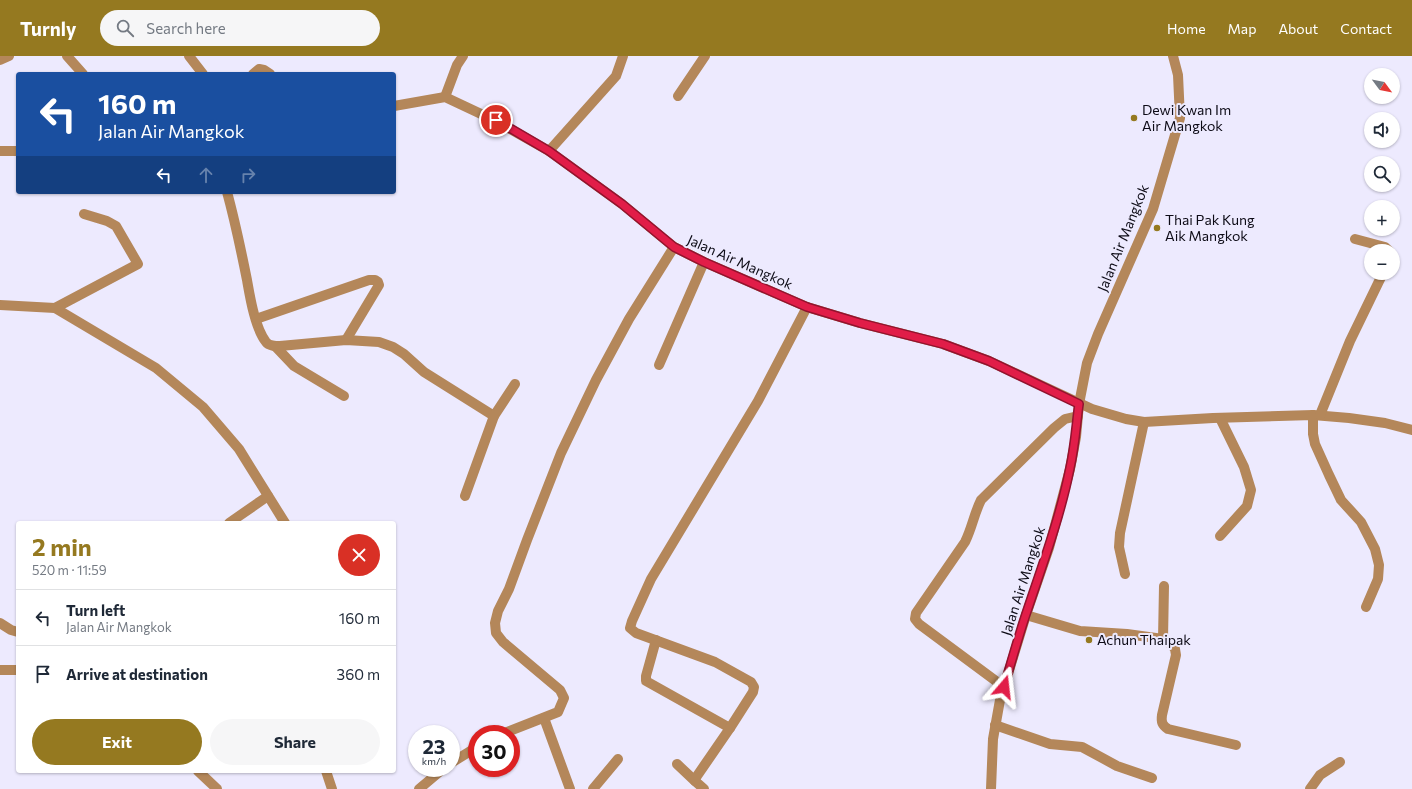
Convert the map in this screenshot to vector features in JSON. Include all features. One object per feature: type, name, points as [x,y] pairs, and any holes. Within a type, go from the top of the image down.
[{"type":"street","points":[[0,60],[9,56]]},
{"type":"street","points":[[67,56],[81,72]]},
{"type":"street","points":[[189,56],[201,72]]},
{"type":"street","points":[[396,106],[445,97],[463,56]]},
{"type":"street","points":[[549,151],[616,76],[623,56]]},
{"type":"street","points":[[678,96],[706,56]]},
{"type":"street","name":"Jalan Air Mangkok","points":[[991,789],[993,739],[1004,687],[1026,615],[1049,548],[1070,469],[1076,437],[1079,404],[1087,363],[1098,334],[1153,209],[1180,118],[1178,75],[1173,56]]},
{"type":"street","points":[[255,72],[259,69],[267,72]]},
{"type":"street","name":"Jalan Air Mangkok","points":[[445,97],[496,120],[549,151],[622,204],[674,247],[704,262],[807,307],[860,323],[943,344],[989,361],[1092,409],[1144,422],[1316,415],[1385,423],[1412,430]]},
{"type":"street","points":[[0,151],[16,152]]},
{"type":"street","points":[[228,194],[250,298],[256,319],[265,340],[269,344],[275,346],[346,340],[379,342],[393,347],[404,354],[424,372],[494,416]]},
{"type":"street","points":[[54,308],[138,264],[116,226],[107,221],[84,214]]},
{"type":"street","points":[[1355,239],[1374,244]]},
{"type":"street","points":[[520,727],[558,712],[564,698],[560,690],[503,642],[496,633],[495,623],[498,611],[509,589],[562,453],[596,380],[629,319],[674,247]]},
{"type":"street","points":[[659,366],[704,262]]},
{"type":"street","points":[[256,319],[370,280],[375,280],[378,282],[379,286],[346,340]]},
{"type":"street","points":[[1366,607],[1378,579],[1378,565],[1374,549],[1361,522],[1341,500],[1315,444],[1313,434],[1316,415],[1380,280]]},
{"type":"street","points":[[0,305],[54,308],[156,368],[203,407],[239,449],[284,521]]},
{"type":"street","points":[[695,781],[703,766],[753,692],[754,687],[751,682],[715,662],[636,633],[630,628],[632,620],[651,579],[758,402],[807,307]]},
{"type":"street","points":[[275,346],[294,366],[344,396]]},
{"type":"street","points":[[465,496],[494,416],[515,384]]},
{"type":"street","points":[[1004,687],[919,624],[915,619],[916,613],[965,542],[970,531],[975,512],[981,500],[1054,428],[1065,419],[1078,416]]},
{"type":"street","points":[[1220,418],[1244,467],[1251,490],[1248,506],[1220,536]]},
{"type":"street","points":[[1125,574],[1119,547],[1120,533],[1144,422]]},
{"type":"street","points":[[232,521],[268,496]]},
{"type":"street","points":[[1163,639],[1164,586]]},
{"type":"street","points":[[1026,615],[1080,631],[1127,634],[1163,639],[1171,644],[1175,649],[1176,655],[1162,715],[1163,726],[1168,729],[1236,745]]},
{"type":"street","points":[[0,623],[16,631]]},
{"type":"street","points":[[656,640],[646,681],[730,728]]},
{"type":"street","points":[[0,670],[16,670]]},
{"type":"street","points":[[544,718],[570,789]]},
{"type":"street","points":[[996,724],[1050,744],[1082,747],[1118,766],[1152,778]]},
{"type":"street","points":[[593,789],[618,759]]},
{"type":"street","points":[[1310,789],[1320,776],[1340,762]]},
{"type":"street","points":[[677,764],[704,789]]},
{"type":"street","points":[[200,773],[217,789]]},
{"type":"street","points":[[327,773],[332,789]]},
{"type":"street","points":[[419,789],[433,777]]},
{"type":"place","name":"Dewi Kwan Im Air Mangkok","points":[[1134,118]]},
{"type":"place","name":"Thai Pak Kung Aik Mangkok","points":[[1157,228]]},
{"type":"place","name":"Achun Thaipak","points":[[1089,640]]},
{"type":"route","points":[[496,120],[549,151],[622,204],[674,247],[704,262],[807,307],[860,323],[943,344],[989,361],[1079,404],[1076,437],[1070,469],[1049,548],[1026,615],[1004,687]]}]
